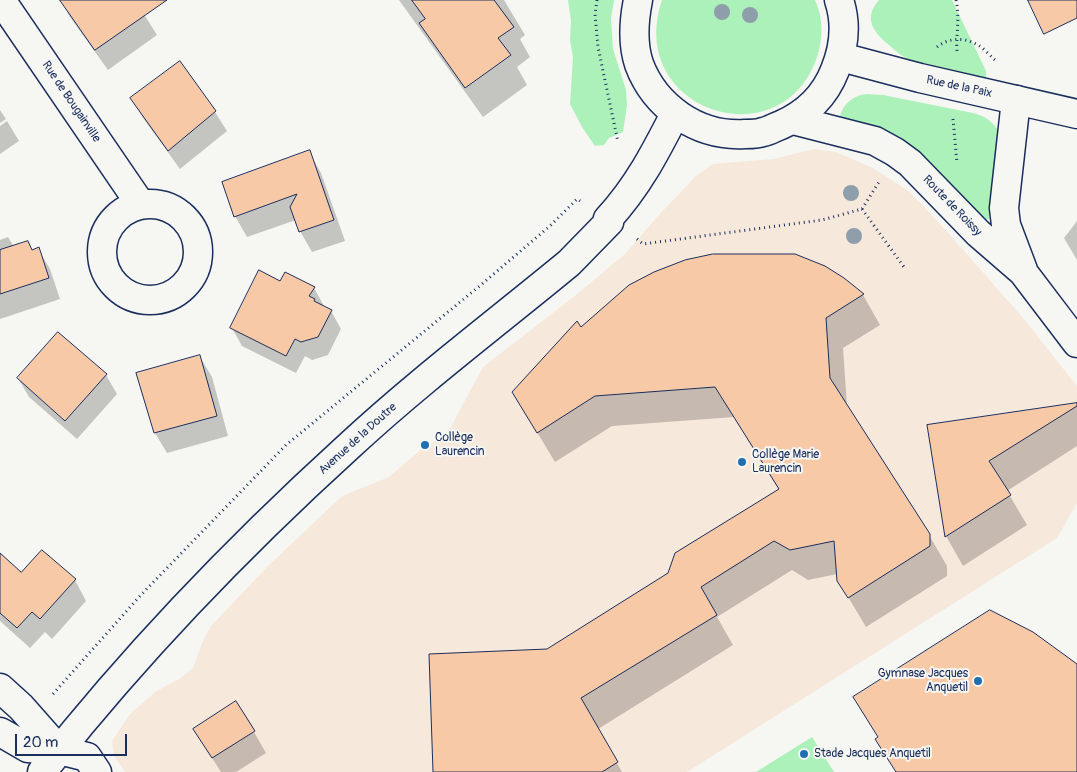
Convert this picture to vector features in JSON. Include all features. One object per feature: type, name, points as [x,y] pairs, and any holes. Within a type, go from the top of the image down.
[{"type":"main road","name":"Rue de Bougainville","points":[[1,0],[141,205]]},
{"type":"main road","points":[[638,0],[633,32],[639,63],[653,92],[675,114],[702,128],[732,135],[762,133],[793,120],[819,98],[830,82],[841,57],[844,33],[842,9],[839,0]]},
{"type":"main road","name":"Rue de la Paix","points":[[841,57],[920,78],[1077,114]]},
{"type":"main road","points":[[1016,100],[1004,208],[1006,225],[1023,272]]},
{"type":"main road","name":"Avenue de la Doutre","points":[[42,772],[155,640],[304,488],[393,407],[569,263],[593,240],[609,222],[608,219],[632,190],[675,114]]},
{"type":"main road","name":"Route de Roissy","points":[[793,120],[863,136],[895,152],[910,163],[978,233],[1023,272],[1077,343]]},
{"type":"main road","points":[[0,688],[21,707],[59,750]]},
{"type":"main road","points":[[0,732],[28,748],[59,750],[87,757],[97,772]]},
{"type":"path","points":[[643,244],[822,220],[862,209],[880,180]]},
{"type":"path","points":[[862,209],[904,267]]},
{"type":"shaded area","name":"Collège Marie Laurencin","points":[[814,149],[836,152],[873,168],[910,192],[1023,318],[1077,386],[1077,503],[1057,538],[687,772],[125,772],[114,756],[112,741],[130,714],[155,692],[179,679],[193,668],[202,643],[211,626],[268,566],[342,496],[389,477],[424,447],[446,436],[483,367],[576,295],[626,253],[696,176],[713,164],[774,159]]},
{"type":"green space","points":[[568,0],[614,0],[611,18],[613,49],[626,90],[627,105],[623,132],[609,138],[604,145],[595,146],[570,104],[573,57],[570,40],[571,21]]},
{"type":"green space","points":[[662,0],[815,0],[822,30],[816,60],[797,91],[771,109],[741,114],[711,109],[684,94],[665,70],[656,38]]},
{"type":"green space","points":[[879,0],[952,0],[986,71],[986,78],[982,79],[937,69],[899,54],[878,35],[872,24],[872,13]]},
{"type":"green space","points":[[866,94],[883,95],[973,113],[988,119],[993,124],[999,131],[992,211],[989,219],[983,221],[840,116],[850,101],[857,96]]},
{"type":"green space","name":"Stade Jacques Anquetil","points":[[812,737],[834,772],[756,772]]},
{"type":"building","points":[[60,0],[167,0],[95,50]]},
{"type":"building","points":[[412,0],[494,0],[514,27],[498,38],[511,55],[465,88],[419,23],[425,19]]},
{"type":"building","points":[[1028,0],[1077,0],[1077,18],[1044,34]]},
{"type":"building","points":[[180,61],[216,111],[168,151],[130,98]]},
{"type":"building","points":[[310,150],[334,220],[299,232],[290,207],[297,194],[234,217],[222,182]]},
{"type":"building","points":[[28,241],[32,250],[39,247],[49,278],[0,294],[0,250]]},
{"type":"building","points":[[713,254],[795,254],[825,266],[864,294],[826,318],[830,378],[930,534],[930,546],[848,598],[837,581],[834,541],[790,550],[774,541],[701,587],[717,615],[581,698],[618,762],[602,772],[433,772],[429,654],[547,649],[668,573],[675,553],[779,489],[715,387],[595,396],[537,433],[512,392],[577,321],[581,327],[629,285],[654,272],[685,260]]},
{"type":"building","points":[[259,270],[280,281],[285,272],[315,287],[309,296],[315,299],[314,301],[332,310],[318,337],[301,342],[295,339],[286,356],[230,328]]},
{"type":"building","points":[[58,332],[107,374],[65,421],[17,378]]},
{"type":"building","points":[[200,355],[217,416],[154,433],[136,373]]},
{"type":"building","points":[[1077,403],[1077,406],[989,461],[1011,495],[945,537],[927,425]]},
{"type":"building","points":[[42,550],[76,579],[40,619],[32,612],[17,628],[0,613],[0,553],[21,572]]},
{"type":"building","name":"Gymnase Jacques Anquetil","points":[[990,610],[1033,632],[1077,664],[1077,772],[896,772],[875,739],[878,737],[853,697]]},
{"type":"building","points":[[236,701],[255,731],[212,758],[193,729]]},
{"type":"place","name":"Collège Laurencin","points":[[425,445]]},
{"type":"place","name":"Collège Marie Laurencin","points":[[742,462]]},
{"type":"place","name":"Gymnase Jacques Anquetil","points":[[978,681]]},
{"type":"place","name":"Stade Jacques Anquetil","points":[[804,754]]}]
